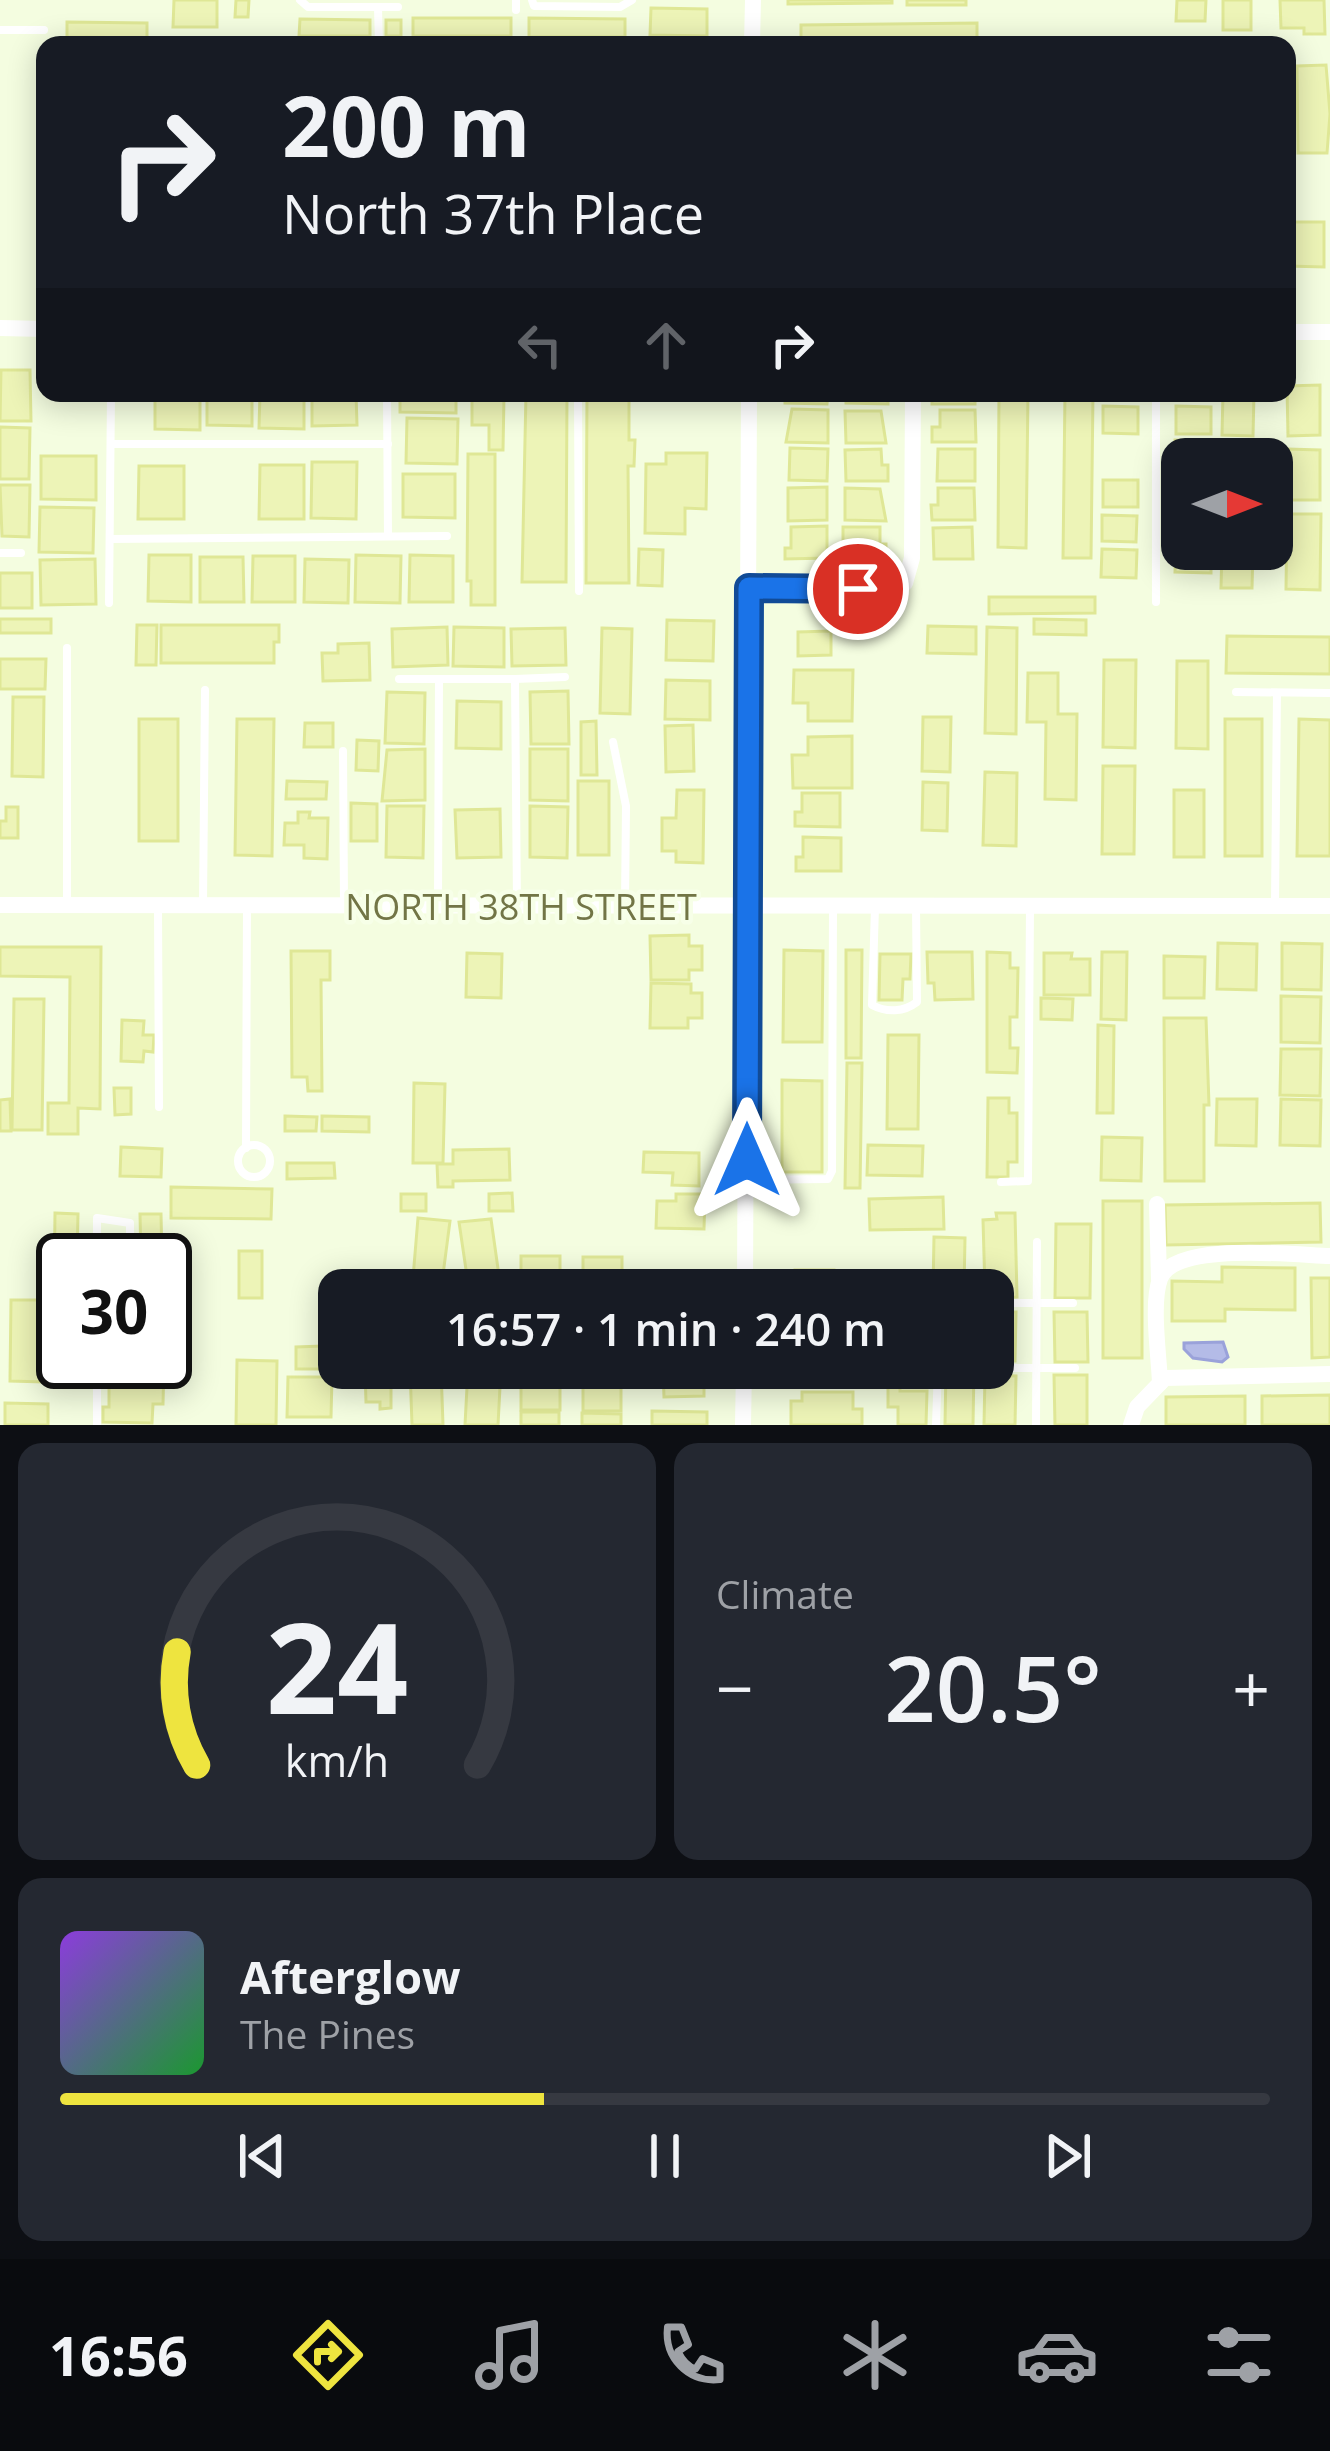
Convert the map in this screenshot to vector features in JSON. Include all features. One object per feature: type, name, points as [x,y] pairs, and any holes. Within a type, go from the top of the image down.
[{"type":"street","points":[[752,0],[752,36]]},
{"type":"street","points":[[0,328],[36,328]]},
{"type":"street","points":[[1296,332],[1330,332]]},
{"type":"street","points":[[745,1269],[749,402]]},
{"type":"street","points":[[749,588],[888,590],[904,583],[912,558],[913,402]]},
{"type":"street","name":"NORTH 38TH STREET","points":[[0,905],[1330,906]]},
{"type":"street","points":[[1157,1204],[1160,1383]]},
{"type":"street","points":[[1159,1280],[1170,1264],[1197,1255],[1330,1256]]},
{"type":"street","points":[[1134,1416],[1165,1378],[1330,1375]]},
{"type":"street","points":[[743,1425],[744,1389]]},
{"type":"street","points":[[1134,1416],[1145,1417],[1145,1425]]},
{"type":"lane","points":[[300,0],[308,7],[398,7]]},
{"type":"lane","points":[[532,0],[534,6],[620,7],[632,0]]},
{"type":"lane","points":[[378,7],[379,36]]},
{"type":"lane","points":[[0,30],[44,30]]},
{"type":"lane","points":[[110,603],[111,402]]},
{"type":"lane","points":[[388,402],[388,536]]},
{"type":"lane","points":[[578,402],[579,591]]},
{"type":"lane","points":[[1156,402],[1156,602]]},
{"type":"lane","points":[[111,444],[388,444]]},
{"type":"lane","points":[[110,539],[447,536]]},
{"type":"lane","points":[[0,553],[21,553]]},
{"type":"lane","points":[[67,648],[68,905]]},
{"type":"lane","points":[[399,679],[565,677]]},
{"type":"lane","points":[[437,905],[439,679]]},
{"type":"lane","points":[[515,679],[517,906]]},
{"type":"lane","points":[[203,905],[205,690]]},
{"type":"lane","points":[[1236,692],[1330,693]]},
{"type":"lane","points":[[1275,906],[1276,693]]},
{"type":"lane","points":[[613,742],[626,806],[625,906]]},
{"type":"lane","points":[[343,751],[344,906]]},
{"type":"lane","points":[[158,905],[159,1107]]},
{"type":"lane","points":[[246,1148],[265,1149],[270,1164],[264,1173],[250,1176],[238,1161],[246,1148],[247,905]]},
{"type":"lane","points":[[1001,1182],[1028,1181],[1030,905]]},
{"type":"lane","points":[[747,1180],[828,1179],[832,1171],[833,906]]},
{"type":"lane","points":[[875,906],[872,1005],[880,1010],[907,1010],[917,1002],[916,906]]},
{"type":"lane","points":[[97,1233],[97,1218],[130,1223],[130,1233]]},
{"type":"lane","points":[[1036,1425],[1037,1242]]},
{"type":"lane","points":[[1014,1303],[1073,1303]]},
{"type":"lane","points":[[1014,1368],[1075,1368]]},
{"type":"lane","points":[[97,1389],[97,1425]]},
{"type":"lane","points":[[936,1425],[937,1389]]},
{"type":"water","points":[[1223,1342],[1228,1357],[1222,1362],[1193,1358],[1184,1349],[1184,1343]]},
{"type":"building","points":[[174,0],[217,0],[217,27],[173,27]]},
{"type":"building","points":[[236,0],[249,0],[248,17],[235,17]]},
{"type":"building","points":[[788,0],[892,0],[892,3],[788,4]]},
{"type":"building","points":[[907,0],[966,0],[966,5],[907,5]]},
{"type":"building","points":[[1177,0],[1206,0],[1205,21],[1176,21]]},
{"type":"building","points":[[1223,0],[1251,0],[1251,30],[1223,30]]},
{"type":"building","points":[[1280,0],[1324,0],[1325,34],[1281,28]]},
{"type":"building","points":[[651,8],[707,9],[707,36],[650,35]]},
{"type":"building","points":[[413,18],[511,18],[511,36],[413,36]]},
{"type":"building","points":[[529,18],[625,19],[625,36],[529,36]]},
{"type":"building","points":[[300,19],[370,20],[370,36],[299,36]]},
{"type":"building","points":[[386,20],[401,20],[401,36],[386,36]]},
{"type":"building","points":[[67,22],[147,23],[147,36],[67,36]]},
{"type":"building","points":[[977,23],[977,36],[801,36],[801,25]]},
{"type":"building","points":[[1326,65],[1327,153],[1298,153],[1297,66]]},
{"type":"building","points":[[1296,222],[1324,222],[1324,267],[1296,266]]},
{"type":"building","points":[[1,370],[30,370],[31,421],[0,421]]},
{"type":"building","points":[[1320,385],[1320,435],[1288,436],[1287,402],[1296,402],[1296,386]]},
{"type":"building","points":[[155,402],[200,402],[200,430],[155,429]]},
{"type":"building","points":[[207,402],[252,402],[252,426],[207,425]]},
{"type":"building","points":[[260,402],[304,402],[304,429],[259,428]]},
{"type":"building","points":[[312,402],[356,402],[357,425],[312,426]]},
{"type":"building","points":[[400,402],[456,402],[456,413],[400,412]]},
{"type":"building","points":[[472,402],[504,402],[503,450],[489,450],[489,425],[472,425]]},
{"type":"building","points":[[526,402],[567,402],[566,582],[522,582]]},
{"type":"building","points":[[587,402],[629,402],[629,440],[635,440],[634,466],[628,466],[629,583],[586,583]]},
{"type":"building","points":[[999,402],[1028,402],[1026,548],[998,547]]},
{"type":"building","points":[[1065,402],[1093,402],[1091,558],[1063,558]]},
{"type":"building","points":[[1223,402],[1254,402],[1253,436],[1222,435]]},
{"type":"building","points":[[1103,406],[1138,407],[1138,434],[1103,433]]},
{"type":"building","points":[[1176,406],[1211,407],[1211,434],[1176,434]]},
{"type":"building","points":[[792,409],[828,410],[828,443],[786,442]]},
{"type":"building","points":[[940,410],[975,410],[976,442],[932,442],[932,427],[940,427]]},
{"type":"building","points":[[845,411],[881,411],[886,443],[846,443]]},
{"type":"building","points":[[407,418],[458,419],[457,464],[406,463]]},
{"type":"building","points":[[0,427],[30,428],[29,479],[0,479]]},
{"type":"building","points":[[790,448],[828,449],[827,481],[789,480]]},
{"type":"building","points":[[881,449],[888,481],[846,481],[845,450]]},
{"type":"building","points":[[938,449],[975,449],[975,481],[937,481]]},
{"type":"building","points":[[1293,449],[1320,450],[1320,500],[1293,500]]},
{"type":"building","points":[[666,453],[707,453],[706,509],[685,508],[685,534],[645,533],[646,464],[666,464]]},
{"type":"building","points":[[468,454],[495,454],[495,605],[471,605]]},
{"type":"building","points":[[41,456],[96,456],[96,500],[41,499]]},
{"type":"building","points":[[312,462],[357,462],[356,519],[311,518]]},
{"type":"building","points":[[260,465],[304,465],[304,519],[259,519]]},
{"type":"building","points":[[139,466],[184,466],[184,519],[138,519]]},
{"type":"building","points":[[403,474],[455,474],[455,518],[403,517]]},
{"type":"building","points":[[1103,480],[1138,480],[1138,507],[1103,507]]},
{"type":"building","points":[[0,485],[30,485],[29,537],[2,536]]},
{"type":"building","points":[[827,487],[827,520],[788,521],[788,488]]},
{"type":"building","points":[[845,488],[880,489],[886,521],[845,520]]},
{"type":"building","points":[[938,488],[974,488],[975,520],[932,520],[931,505],[938,505]]},
{"type":"building","points":[[40,507],[94,508],[93,553],[39,552]]},
{"type":"building","points":[[1293,514],[1321,514],[1320,590],[1286,589],[1286,570],[1293,570]]},
{"type":"building","points":[[1102,515],[1137,516],[1136,542],[1102,541]]},
{"type":"building","points":[[827,526],[827,558],[785,559],[785,548],[791,548],[791,527]]},
{"type":"building","points":[[843,527],[880,527],[886,560],[843,560]]},
{"type":"building","points":[[972,527],[973,559],[934,559],[933,528]]},
{"type":"building","points":[[639,549],[663,550],[662,586],[638,585]]},
{"type":"building","points":[[1102,549],[1137,550],[1136,578],[1101,577]]},
{"type":"building","points":[[149,555],[191,555],[191,602],[148,601]]},
{"type":"building","points":[[356,555],[401,556],[400,603],[355,602]]},
{"type":"building","points":[[410,555],[453,556],[453,602],[409,602]]},
{"type":"building","points":[[253,556],[295,556],[295,602],[252,602]]},
{"type":"building","points":[[200,557],[243,557],[244,602],[200,602]]},
{"type":"building","points":[[95,559],[96,604],[41,605],[40,560]]},
{"type":"building","points":[[305,559],[349,560],[348,603],[304,602]]},
{"type":"building","points":[[1221,570],[1252,570],[1252,588],[1221,588]]},
{"type":"building","points":[[0,573],[32,573],[32,608],[0,608]]},
{"type":"building","points":[[989,597],[1095,597],[1095,613],[989,614]]},
{"type":"building","points":[[0,619],[51,619],[51,633],[0,633]]},
{"type":"building","points":[[1034,619],[1086,620],[1086,635],[1034,634]]},
{"type":"building","points":[[667,620],[714,621],[713,661],[666,660]]},
{"type":"building","points":[[137,625],[157,625],[156,665],[136,665]]},
{"type":"building","points":[[161,625],[279,625],[274,663],[161,663]]},
{"type":"building","points":[[928,626],[976,627],[976,654],[927,653]]},
{"type":"building","points":[[447,627],[448,665],[393,667],[392,629]]},
{"type":"building","points":[[454,627],[504,628],[504,667],[453,666]]},
{"type":"building","points":[[987,627],[1017,628],[1016,734],[985,733]]},
{"type":"building","points":[[565,628],[566,665],[512,666],[511,629]]},
{"type":"building","points":[[602,628],[632,629],[630,714],[600,713]]},
{"type":"building","points":[[831,631],[831,655],[798,656],[798,632]]},
{"type":"building","points":[[1227,636],[1330,637],[1330,674],[1226,673]]},
{"type":"building","points":[[369,643],[370,680],[323,681],[322,653],[338,653],[338,644]]},
{"type":"building","points":[[0,659],[46,659],[45,689],[0,689]]},
{"type":"building","points":[[1104,660],[1136,660],[1135,748],[1103,747]]},
{"type":"building","points":[[1177,661],[1208,661],[1208,749],[1176,748]]},
{"type":"building","points":[[794,670],[853,670],[852,721],[808,721],[808,703],[793,703]]},
{"type":"building","points":[[1028,673],[1058,673],[1058,714],[1077,714],[1076,800],[1045,799],[1046,722],[1027,722]]},
{"type":"building","points":[[666,680],[710,681],[710,720],[665,719]]},
{"type":"building","points":[[568,691],[569,744],[531,744],[530,692]]},
{"type":"building","points":[[387,692],[425,693],[424,744],[385,743]]},
{"type":"building","points":[[13,697],[44,697],[43,777],[12,776]]},
{"type":"building","points":[[457,701],[501,702],[501,749],[456,748]]},
{"type":"building","points":[[923,717],[951,717],[950,772],[922,771]]},
{"type":"building","points":[[139,719],[178,719],[178,841],[139,841]]},
{"type":"building","points":[[237,719],[274,719],[272,856],[235,855]]},
{"type":"building","points":[[1225,719],[1262,719],[1262,856],[1225,856]]},
{"type":"building","points":[[1299,719],[1330,720],[1330,856],[1297,856]]},
{"type":"building","points":[[596,721],[597,775],[581,775],[581,722]]},
{"type":"building","points":[[305,723],[333,723],[333,747],[304,747]]},
{"type":"building","points":[[693,725],[694,771],[666,772],[665,726]]},
{"type":"building","points":[[852,736],[852,788],[793,788],[792,755],[808,755],[808,737]]},
{"type":"building","points":[[357,740],[379,741],[378,771],[356,770]]},
{"type":"building","points":[[425,749],[425,800],[382,801],[387,750]]},
{"type":"building","points":[[530,749],[568,749],[568,801],[530,800]]},
{"type":"building","points":[[1103,766],[1135,766],[1134,854],[1102,854]]},
{"type":"building","points":[[985,772],[1017,773],[1016,846],[983,845]]},
{"type":"building","points":[[287,781],[327,782],[326,799],[286,799]]},
{"type":"building","points":[[578,781],[609,781],[609,855],[578,855]]},
{"type":"building","points":[[923,782],[948,783],[947,831],[922,830]]},
{"type":"building","points":[[677,790],[704,790],[703,863],[676,862],[676,851],[662,851],[662,818],[676,818]]},
{"type":"building","points":[[1174,790],[1204,790],[1204,857],[1174,857]]},
{"type":"building","points":[[802,793],[840,793],[840,827],[795,826],[795,812],[802,812]]},
{"type":"building","points":[[351,803],[377,804],[377,841],[351,841]]},
{"type":"building","points":[[387,806],[424,806],[423,858],[386,857]]},
{"type":"building","points":[[530,806],[568,807],[567,858],[530,857]]},
{"type":"building","points":[[6,807],[18,807],[18,838],[0,838]]},
{"type":"building","points":[[500,809],[501,857],[457,858],[455,810]]},
{"type":"building","points":[[298,812],[310,812],[309,818],[328,818],[327,859],[304,858],[304,845],[284,845],[285,823],[298,823]]},
{"type":"building","points":[[803,837],[841,838],[841,871],[796,871],[796,857],[803,857]]},
{"type":"building","points":[[689,935],[689,946],[702,946],[702,970],[689,970],[689,980],[651,980],[650,936]]},
{"type":"building","points":[[1218,943],[1257,944],[1256,990],[1217,989]]},
{"type":"building","points":[[1282,943],[1322,944],[1321,990],[1282,989]]},
{"type":"building","points":[[0,947],[101,947],[100,1109],[78,1108],[78,1134],[48,1134],[48,1103],[69,1103],[70,977],[0,976]]},
{"type":"building","points":[[784,950],[823,951],[822,1042],[783,1042]]},
{"type":"building","points":[[846,950],[862,950],[861,1058],[846,1058]]},
{"type":"building","points":[[291,951],[330,951],[330,980],[321,980],[322,1091],[308,1091],[307,1077],[292,1077]]},
{"type":"building","points":[[927,952],[972,952],[973,999],[935,1000],[934,983],[928,983]]},
{"type":"building","points":[[987,952],[1010,953],[1010,968],[1018,968],[1017,1017],[1010,1017],[1010,1048],[1018,1048],[1017,1073],[987,1072]]},
{"type":"building","points":[[1102,952],[1127,952],[1126,1020],[1101,1019]]},
{"type":"building","points":[[467,953],[502,954],[501,998],[466,997]]},
{"type":"building","points":[[1044,953],[1072,953],[1071,959],[1090,959],[1090,995],[1044,995]]},
{"type":"building","points":[[880,954],[911,954],[910,979],[903,979],[902,1000],[879,1000]]},
{"type":"building","points":[[1164,956],[1205,957],[1204,998],[1164,998]]},
{"type":"building","points":[[651,983],[691,984],[691,993],[702,993],[702,1018],[688,1018],[688,1028],[650,1028]]},
{"type":"building","points":[[1281,996],[1321,997],[1320,1043],[1281,1042]]},
{"type":"building","points":[[1041,998],[1073,999],[1072,1020],[1041,1019]]},
{"type":"building","points":[[14,999],[44,999],[42,1130],[12,1130]]},
{"type":"building","points":[[1164,1018],[1206,1018],[1209,1105],[1204,1105],[1204,1181],[1165,1181]]},
{"type":"building","points":[[122,1020],[144,1021],[143,1035],[154,1035],[153,1052],[144,1051],[143,1062],[121,1061]]},
{"type":"building","points":[[1098,1025],[1114,1026],[1113,1113],[1097,1113]]},
{"type":"building","points":[[888,1035],[919,1035],[918,1129],[887,1129]]},
{"type":"building","points":[[1281,1049],[1321,1049],[1320,1096],[1280,1095]]},
{"type":"building","points":[[847,1063],[862,1063],[860,1188],[845,1188]]},
{"type":"building","points":[[782,1080],[822,1081],[822,1172],[782,1172]]},
{"type":"building","points":[[414,1083],[445,1084],[443,1163],[413,1163]]},
{"type":"building","points":[[114,1088],[131,1088],[131,1114],[115,1115]]},
{"type":"building","points":[[988,1098],[1009,1098],[1009,1113],[1017,1113],[1017,1162],[1008,1162],[1008,1177],[987,1177]]},
{"type":"building","points":[[10,1099],[11,1131],[0,1131],[0,1100]]},
{"type":"building","points":[[1217,1099],[1257,1099],[1256,1146],[1216,1145]]},
{"type":"building","points":[[1281,1099],[1321,1100],[1320,1146],[1280,1145]]},
{"type":"building","points":[[285,1116],[317,1117],[316,1131],[285,1131]]},
{"type":"building","points":[[322,1116],[369,1117],[369,1132],[322,1131]]},
{"type":"building","points":[[1102,1137],[1142,1138],[1141,1181],[1101,1180]]},
{"type":"building","points":[[868,1145],[923,1146],[922,1176],[867,1175]]},
{"type":"building","points":[[121,1147],[162,1149],[161,1177],[120,1176]]},
{"type":"building","points":[[509,1149],[510,1180],[453,1181],[453,1187],[438,1187],[437,1164],[453,1164],[453,1150]]},
{"type":"building","points":[[644,1152],[699,1153],[699,1186],[672,1185],[673,1173],[643,1172]]},
{"type":"building","points":[[287,1163],[334,1163],[335,1178],[287,1179]]},
{"type":"building","points":[[171,1187],[272,1189],[271,1219],[171,1218]]},
{"type":"building","points":[[512,1193],[513,1211],[489,1211],[489,1194]]},
{"type":"building","points":[[401,1194],[426,1194],[426,1211],[401,1211]]},
{"type":"building","points":[[676,1194],[705,1194],[704,1229],[656,1228],[657,1201],[676,1201]]},
{"type":"building","points":[[943,1197],[944,1229],[870,1230],[869,1199]]},
{"type":"building","points":[[1103,1201],[1142,1201],[1142,1358],[1103,1358]]},
{"type":"building","points":[[1320,1203],[1321,1242],[1166,1245],[1165,1205]]},
{"type":"building","points":[[55,1213],[78,1214],[78,1233],[55,1233]]},
{"type":"building","points":[[996,1213],[1015,1213],[1017,1297],[1014,1269],[984,1269],[983,1220],[997,1219]]},
{"type":"building","points":[[140,1214],[161,1214],[161,1233],[140,1233]]},
{"type":"building","points":[[418,1218],[450,1221],[444,1269],[414,1269]]},
{"type":"building","points":[[491,1219],[498,1269],[466,1269],[459,1222]]},
{"type":"building","points":[[1056,1224],[1091,1224],[1090,1298],[1055,1298]]},
{"type":"building","points":[[934,1237],[965,1238],[964,1269],[933,1269]]},
{"type":"building","points":[[239,1251],[262,1251],[262,1298],[239,1298]]},
{"type":"building","points":[[521,1256],[560,1256],[560,1269],[521,1269]]},
{"type":"building","points":[[583,1257],[622,1257],[622,1269],[583,1269]]},
{"type":"building","points":[[1222,1267],[1295,1268],[1295,1310],[1225,1309],[1225,1321],[1172,1321],[1172,1281],[1222,1282]]},
{"type":"building","points":[[1311,1278],[1330,1278],[1330,1357],[1312,1358]]},
{"type":"building","points":[[11,1300],[36,1300],[36,1382],[10,1381]]},
{"type":"building","points":[[1054,1312],[1087,1312],[1088,1362],[1055,1362]]},
{"type":"building","points":[[318,1346],[318,1369],[296,1369],[296,1347]]},
{"type":"building","points":[[237,1360],[277,1361],[276,1425],[236,1425]]},
{"type":"building","points":[[1054,1375],[1087,1375],[1087,1425],[1055,1425]]},
{"type":"building","points":[[1016,1376],[1015,1425],[984,1425],[985,1389],[1014,1389]]},
{"type":"building","points":[[288,1377],[318,1377],[318,1389],[332,1389],[331,1417],[287,1417]]},
{"type":"building","points":[[109,1389],[163,1389],[163,1404],[153,1404],[152,1423],[103,1422],[103,1407],[109,1407]]},
{"type":"building","points":[[366,1389],[391,1389],[391,1408],[366,1402]]},
{"type":"building","points":[[411,1389],[442,1389],[443,1425],[412,1425]]},
{"type":"building","points":[[467,1389],[500,1389],[498,1425],[465,1425]]},
{"type":"building","points":[[521,1389],[560,1389],[560,1410],[521,1410]]},
{"type":"building","points":[[583,1389],[621,1389],[621,1411],[583,1411]]},
{"type":"building","points":[[664,1389],[704,1389],[704,1396],[664,1397]]},
{"type":"building","points":[[888,1389],[927,1391],[926,1425],[898,1425],[898,1407],[888,1407]]},
{"type":"building","points":[[946,1389],[974,1389],[973,1425],[945,1425]]},
{"type":"building","points":[[802,1392],[853,1392],[853,1409],[862,1409],[862,1425],[791,1425],[791,1401],[802,1401]]},
{"type":"building","points":[[1330,1395],[1330,1425],[1262,1425],[1262,1396]]},
{"type":"building","points":[[1245,1396],[1245,1425],[1166,1425],[1166,1397]]},
{"type":"building","points":[[5,1403],[48,1404],[48,1425],[5,1425]]},
{"type":"building","points":[[652,1411],[707,1412],[707,1425],[652,1425]]},
{"type":"building","points":[[521,1412],[559,1412],[559,1425],[521,1425]]},
{"type":"building","points":[[582,1413],[621,1414],[621,1425],[582,1425]]},
{"type":"route","points":[[747,1160],[749,588],[858,589]]}]
